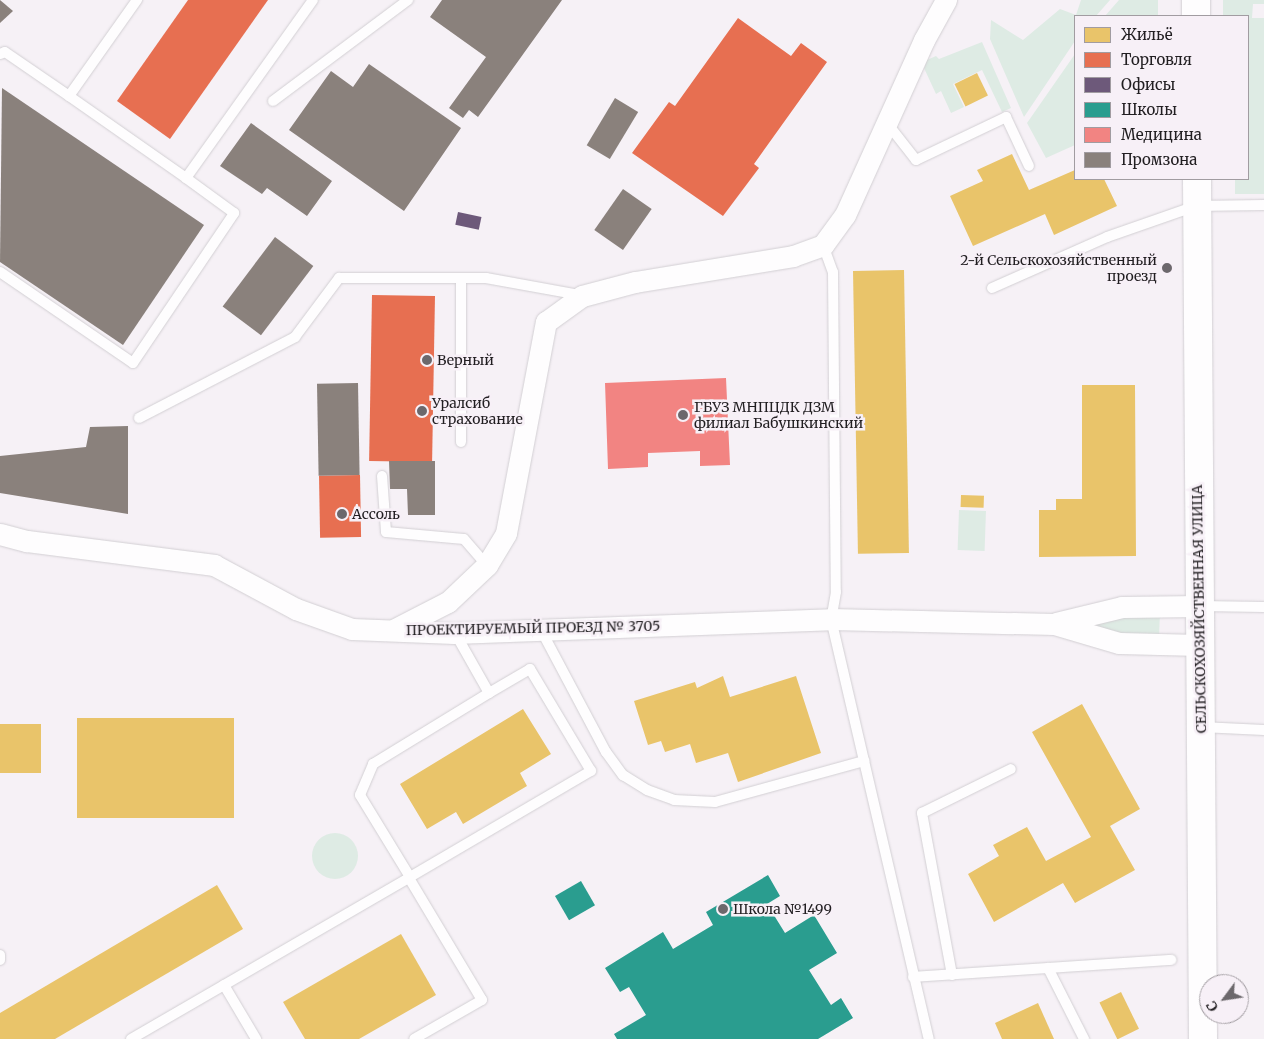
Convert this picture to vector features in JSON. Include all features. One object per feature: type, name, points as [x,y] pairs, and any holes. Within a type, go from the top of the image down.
[{"type":"main road","points":[[1196,0],[1196,15]]},
{"type":"main road","name":"СЕЛЬСКОХОЗЯЙСТВЕННАЯ УЛИЦА","points":[[1197,180],[1203,1039]]},
{"type":"street","points":[[393,631],[448,602],[487,565],[506,533],[546,322],[582,296],[635,282],[793,256],[823,245],[845,215],[924,40],[946,0]]},
{"type":"street","name":"ПРОЕКТИРУЕМЫЙ ПРОЕЗД № 3705","points":[[0,534],[27,541],[214,565],[296,609],[352,629],[454,632],[831,620],[1054,624],[1119,642],[1199,645]]},
{"type":"street","name":"ПРОЕКТИРУЕМЫЙ ПРОЕЗД № 3705","points":[[1054,624],[1122,607],[1199,606]]},
{"type":"lane","points":[[69,96],[138,0]]},
{"type":"lane","points":[[186,178],[313,0]]},
{"type":"lane","points":[[273,101],[408,0]]},
{"type":"lane","points":[[0,54],[5,52],[234,213],[134,363],[0,272]]},
{"type":"lane","points":[[887,123],[916,160],[1006,117],[1029,166]]},
{"type":"lane","points":[[992,288],[1106,237],[1196,206],[1264,206]]},
{"type":"lane","points":[[823,245],[833,272],[836,592],[831,620],[929,1039]]},
{"type":"lane","points":[[139,418],[295,336],[339,278],[486,278],[582,296]]},
{"type":"lane","points":[[461,278],[461,442]]},
{"type":"lane","points":[[382,476],[386,532],[464,539],[487,565]]},
{"type":"lane","points":[[1199,606],[1264,607]]},
{"type":"lane","points":[[541,630],[606,752],[623,775],[647,790],[674,800],[714,802],[864,761]]},
{"type":"lane","points":[[454,632],[490,693]]},
{"type":"lane","points":[[131,1039],[410,877],[591,771],[530,669],[373,764],[360,795],[410,877],[482,1000],[414,1039]]},
{"type":"lane","points":[[1200,727],[1242,726],[1264,730]]},
{"type":"lane","points":[[952,975],[922,813],[1011,769]]},
{"type":"lane","points":[[0,955],[0,960]]},
{"type":"lane","points":[[913,977],[1171,960]]},
{"type":"lane","points":[[1048,968],[1084,1039]]},
{"type":"lane","points":[[224,985],[256,1039]]},
{"type":"shaded area","points":[[1081,0],[1110,0],[1097,15],[1076,15]]},
{"type":"shaded area","points":[[1119,0],[1158,0],[1158,15],[1106,15]]},
{"type":"shaded area","points":[[1223,0],[1264,0],[1264,4],[1253,4],[1252,18],[1264,18],[1264,194],[1235,194],[1235,180],[1249,180],[1249,15],[1223,15]]},
{"type":"shaded area","points":[[1060,9],[1076,15],[1074,15],[1074,42],[1024,117],[990,39],[991,20],[1023,40]]},
{"type":"shaded area","points":[[982,42],[1011,108],[1002,112],[982,70],[953,84],[964,107],[951,113],[941,91],[936,94],[924,68],[927,60],[936,56],[939,59]]},
{"type":"shaded area","points":[[1074,55],[1074,145],[1046,158],[1027,123]]},
{"type":"shaded area","points":[[959,510],[986,511],[985,551],[958,550]]},
{"type":"shaded area","points":[[1160,611],[1159,638],[1084,628],[1085,619]]},
{"type":"shaded area","points":[[331,833],[339,833],[348,837],[354,843],[358,856],[354,869],[348,875],[339,879],[331,879],[322,875],[316,869],[312,860],[312,852],[316,843],[322,837]]},
{"type":"building: Жильё","points":[[977,73],[988,95],[965,106],[955,84]]},
{"type":"building: Жильё","points":[[1012,154],[1029,190],[1074,170],[1074,180],[1104,180],[1117,206],[1054,235],[1045,214],[973,246],[950,196],[983,181],[977,170]]},
{"type":"building: Жильё","points":[[904,270],[909,553],[858,554],[853,271]]},
{"type":"building: Жильё","points":[[1082,385],[1135,385],[1136,556],[1039,557],[1039,510],[1056,510],[1056,499],[1082,499]]},
{"type":"building: Жильё","points":[[961,495],[984,496],[984,508],[961,507]]},
{"type":"building: Жильё","points":[[723,676],[730,697],[796,676],[821,753],[738,782],[728,753],[696,763],[690,744],[665,752],[661,741],[648,745],[634,701],[695,682],[697,688]]},
{"type":"building: Жильё","points":[[1082,704],[1140,809],[1110,826],[1135,870],[1075,903],[1063,883],[994,922],[968,874],[999,856],[993,845],[1027,827],[1046,861],[1091,837],[1032,732]]},
{"type":"building: Жильё","points":[[523,709],[551,754],[520,773],[527,786],[463,824],[456,812],[427,829],[400,784]]},
{"type":"building: Жильё","points":[[77,718],[234,718],[234,818],[77,818]]},
{"type":"building: Жильё","points":[[0,724],[41,724],[41,773],[0,773]]},
{"type":"building: Жильё","points":[[217,885],[243,929],[55,1039],[0,1039],[0,1013]]},
{"type":"building: Жильё","points":[[401,934],[436,995],[359,1039],[305,1039],[283,1002]]},
{"type":"building: Жильё","points":[[1121,992],[1139,1029],[1117,1039],[1099,1003]]},
{"type":"building: Жильё","points":[[1038,1003],[1054,1039],[1002,1039],[995,1023]]},
{"type":"building: Торговля","points":[[188,0],[268,0],[170,139],[117,101]]},
{"type":"building: Торговля","points":[[738,18],[791,56],[801,43],[827,62],[754,164],[759,168],[723,216],[632,153],[669,102],[675,106]]},
{"type":"building: Торговля","points":[[372,295],[435,296],[432,462],[369,461]]},
{"type":"building: Торговля","points":[[360,475],[361,537],[320,538],[319,476]]},
{"type":"building: Офисы","points":[[458,212],[481,217],[479,230],[455,225]]},
{"type":"building: Школы","points":[[768,875],[780,896],[767,904],[785,933],[814,915],[837,953],[809,970],[831,1005],[841,998],[853,1018],[818,1039],[617,1039],[614,1034],[646,1015],[629,987],[620,992],[605,968],[663,932],[673,949],[713,925],[706,912]]},
{"type":"building: Школы","points":[[581,881],[595,905],[569,920],[555,896]]},
{"type":"building: Медицина","points":[[726,378],[730,465],[700,466],[700,451],[648,453],[648,467],[608,469],[605,383]]},
{"type":"building: Промзона","points":[[0,0],[13,11],[0,23]]},
{"type":"building: Промзона","points":[[442,0],[562,0],[478,117],[469,110],[463,118],[449,108],[486,57],[430,17]]},
{"type":"building: Промзона","points":[[369,64],[461,128],[404,211],[289,130],[331,71],[353,87]]},
{"type":"building: Промзона","points":[[2,88],[204,225],[123,345],[0,262]]},
{"type":"building: Промзона","points":[[615,98],[638,112],[610,159],[587,145]]},
{"type":"building: Промзона","points":[[251,123],[332,181],[307,216],[267,188],[262,194],[220,166]]},
{"type":"building: Промзона","points":[[623,189],[652,209],[623,250],[594,230]]},
{"type":"building: Промзона","points":[[275,237],[313,266],[261,335],[223,306]]},
{"type":"building: Промзона","points":[[358,383],[360,475],[319,476],[317,384]]},
{"type":"building: Промзона","points":[[128,426],[128,514],[0,493],[0,456],[86,447],[90,427]]},
{"type":"building: Промзона","points":[[389,461],[435,461],[435,515],[408,515],[407,489],[390,489]]},
{"type":"place","name":"2-й Сельскохозяйственный проезд","points":[[1167,268]]},
{"type":"place","name":"Верный","points":[[427,360]]},
{"type":"place","name":"Уралсиб страхование","points":[[422,411]]},
{"type":"place","name":"ГБУЗ МНПЦДК ДЗМ филиал Бабушкинский","points":[[683,415]]},
{"type":"place","name":"Ассоль","points":[[342,514]]},
{"type":"place","name":"Школа №1499","points":[[723,909]]}]
